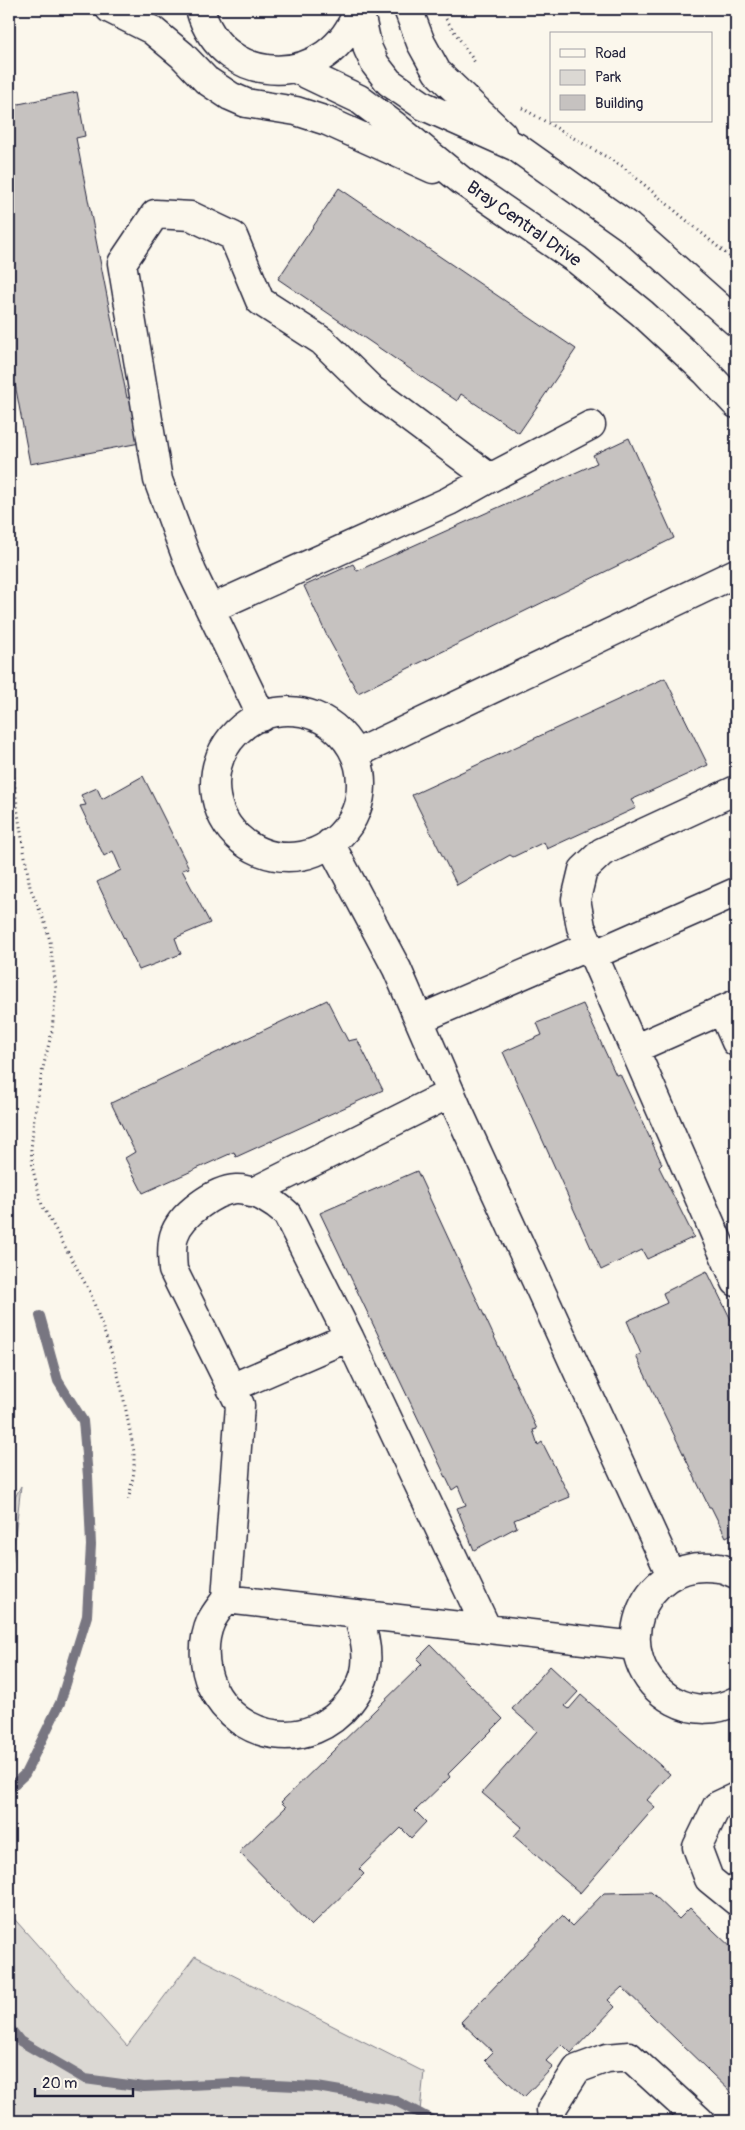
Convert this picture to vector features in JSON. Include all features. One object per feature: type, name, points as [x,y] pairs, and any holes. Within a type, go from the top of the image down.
[{"type":"street","points":[[110,9],[152,30],[206,80],[230,96],[246,103],[296,111],[327,121],[462,181]]},
{"type":"street","points":[[199,10],[221,46],[242,61],[267,69],[294,68],[307,65],[330,52],[348,33],[359,9]]},
{"type":"street","points":[[359,9],[368,49],[375,64],[389,82],[424,106],[516,147]]},
{"type":"street","points":[[408,9],[421,43],[437,72],[516,147],[629,227],[736,322]]},
{"type":"street","name":"Bray Central Drive","points":[[294,68],[359,99],[462,181],[585,266],[649,319],[705,370],[736,404]]},
{"type":"street","points":[[262,717],[192,572],[158,480],[122,262],[155,214],[191,216],[233,236],[260,301],[322,341],[372,390],[490,478]]},
{"type":"street","points":[[210,608],[449,501],[591,425]]},
{"type":"street","points":[[355,754],[736,574]]},
{"type":"street","points":[[291,711],[311,714],[329,723],[344,736],[355,754],[360,773],[361,793],[356,812],[345,830],[330,843],[315,852],[298,856],[280,856],[263,853],[247,844],[234,832],[224,818],[217,800],[215,782],[218,763],[226,746],[238,732],[253,720],[271,713],[291,711]]},
{"type":"street","points":[[736,790],[602,852],[583,870],[576,899],[581,927],[736,1282]]},
{"type":"street","points":[[330,843],[397,969],[451,1093],[671,1575]]},
{"type":"street","points":[[420,1019],[736,892]]},
{"type":"street","points":[[634,1049],[729,1007],[736,1042]]},
{"type":"street","points":[[251,1193],[451,1093]]},
{"type":"street","points":[[357,1614],[366,1640],[366,1667],[357,1693],[340,1715],[316,1729],[290,1735],[263,1732],[238,1720],[219,1701],[207,1676],[204,1649],[211,1622],[226,1599],[240,1405],[173,1270],[172,1252],[174,1234],[192,1211],[211,1197],[237,1189],[274,1202],[288,1214],[350,1337],[487,1629]]},
{"type":"street","points":[[231,1388],[350,1337]]},
{"type":"street","points":[[733,1711],[703,1709],[681,1704],[661,1693],[646,1676],[637,1655],[635,1633],[640,1610],[652,1591],[671,1575],[694,1568],[718,1568],[736,1574]]},
{"type":"street","points":[[226,1599],[636,1646]]},
{"type":"street","points":[[736,1797],[717,1806],[697,1846],[709,1880],[736,1901]]},
{"type":"street","points":[[556,2117],[577,2069],[607,2058],[629,2056],[700,2121]]},
{"type":"path","points":[[445,16],[478,68]]},
{"type":"path","points":[[519,107],[622,166],[736,262]]},
{"type":"path","points":[[9,737],[18,814],[30,887],[45,923],[50,941],[56,988],[52,1031],[34,1118],[31,1150],[33,1170],[42,1205],[90,1292],[113,1357],[134,1452],[134,1472],[128,1502]]},
{"type":"green space","points":[[21,1486],[9,1586],[9,1509]]},
{"type":"green space","points":[[9,1913],[127,2046],[195,1956],[424,2072],[419,2121],[9,2121]]},
{"type":"building","points":[[77,92],[85,136],[76,138],[127,398],[136,396],[145,442],[30,464],[9,352],[9,106]]},
{"type":"building","points":[[339,188],[576,349],[519,433],[461,394],[457,401],[278,279]]},
{"type":"building","points":[[629,438],[674,538],[358,693],[327,636],[304,586],[353,564],[357,571],[597,463],[593,455]]},
{"type":"building","points":[[665,678],[708,765],[631,800],[636,808],[547,849],[544,842],[513,857],[510,855],[457,885],[412,795]]},
{"type":"building","points":[[143,776],[189,868],[182,870],[210,923],[175,938],[181,954],[139,970],[97,882],[121,870],[113,851],[104,856],[80,806],[86,805],[81,795],[97,788],[102,799]]},
{"type":"building","points":[[327,1000],[348,1041],[357,1039],[383,1090],[236,1157],[234,1152],[143,1193],[125,1158],[135,1152],[111,1103]]},
{"type":"building","points":[[583,1004],[616,1075],[620,1074],[662,1164],[659,1167],[694,1237],[647,1259],[642,1250],[601,1270],[503,1052],[542,1035],[537,1023]]},
{"type":"building","points":[[417,1171],[537,1429],[533,1430],[538,1445],[542,1442],[570,1497],[514,1520],[517,1527],[474,1550],[457,1508],[466,1505],[458,1486],[452,1490],[320,1213]]},
{"type":"building","points":[[707,1271],[736,1330],[736,1532],[726,1537],[711,1507],[709,1507],[636,1356],[641,1354],[627,1321],[667,1303],[663,1293]]},
{"type":"building","points":[[431,1645],[503,1719],[448,1774],[450,1777],[415,1811],[426,1822],[411,1838],[401,1828],[359,1869],[364,1874],[311,1926],[239,1852],[286,1807],[281,1802],[422,1664],[417,1659]]},
{"type":"building","points":[[550,1666],[578,1692],[565,1706],[569,1709],[581,1695],[670,1774],[647,1800],[655,1807],[580,1893],[514,1836],[522,1827],[482,1793],[537,1731],[512,1709]]},
{"type":"building","points":[[651,1892],[679,1919],[690,1908],[736,1952],[736,2097],[622,1987],[608,2000],[615,2007],[571,2053],[562,2044],[546,2061],[553,2067],[524,2097],[485,2060],[493,2052],[461,2022],[562,1916],[572,1926],[604,1893]]},
{"type":"waterway","points":[[9,1789],[25,1774],[60,1703],[87,1616],[91,1545],[83,1421],[58,1381],[40,1316]]},
{"type":"waterway","points":[[9,2027],[20,2041],[85,2079],[144,2087],[233,2083],[317,2087],[394,2100],[434,2121]]}]
